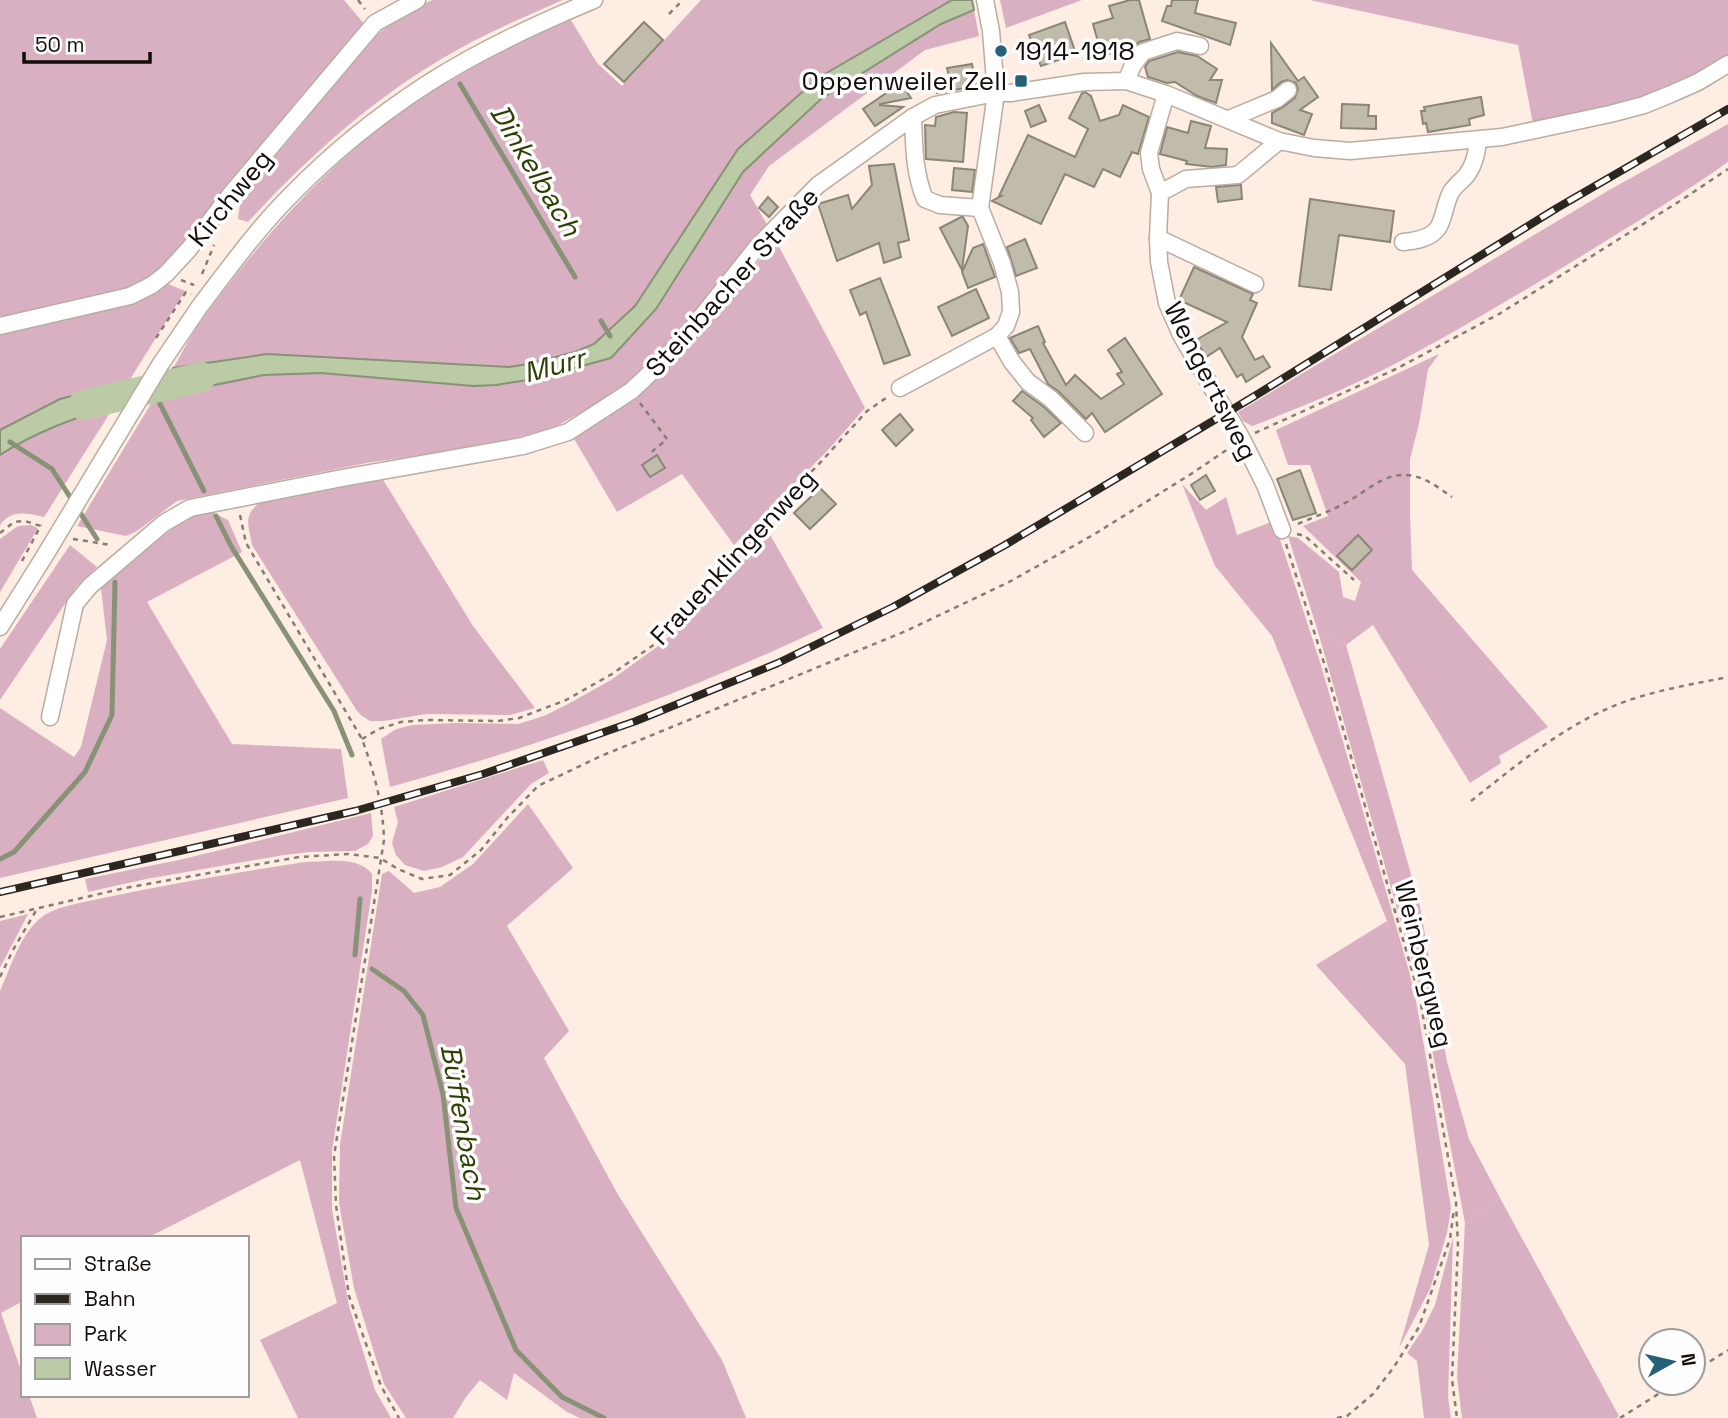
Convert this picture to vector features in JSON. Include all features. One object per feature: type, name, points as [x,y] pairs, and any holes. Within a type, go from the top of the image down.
[{"type":"street","name":"Kirchweg","points":[[0,326],[130,296],[152,285],[166,274],[196,240],[230,195],[376,23],[417,0]]},
{"type":"street","points":[[0,627],[160,365],[196,300],[291,195],[361,132],[427,84],[501,42],[594,0]]},
{"type":"street","points":[[900,388],[998,336],[1006,326],[1011,312],[1010,292],[1002,263],[979,208],[996,93],[991,31],[985,0]]},
{"type":"street","points":[[1126,81],[1143,52],[1177,41],[1200,46]]},
{"type":"street","name":"Steinbacher Straße","points":[[50,717],[75,604],[90,586],[164,523],[190,508],[523,446],[568,432],[631,391],[683,340],[757,247],[818,185],[913,117],[935,105],[996,93],[1084,82],[1126,81],[1166,94],[1279,141],[1350,151],[1502,137],[1644,105],[1698,82],[1728,64]]},
{"type":"street","points":[[1229,119],[1277,99],[1288,90]]},
{"type":"street","name":"Wengertsweg","points":[[1166,94],[1149,153],[1151,169],[1160,193],[1159,262],[1167,303],[1181,335],[1242,439],[1265,485],[1282,530]]},
{"type":"street","points":[[913,117],[914,156],[919,186],[925,199],[940,205],[979,208]]},
{"type":"street","points":[[1403,242],[1428,237],[1439,227],[1452,191],[1468,174],[1476,155],[1478,140]]},
{"type":"street","points":[[1160,193],[1186,179],[1238,175],[1279,141]]},
{"type":"street","points":[[1158,238],[1255,284]]},
{"type":"street","points":[[998,336],[1012,362],[1028,382],[1051,399],[1084,433]]},
{"type":"path","points":[[669,14],[683,0]]},
{"type":"path","points":[[0,917],[125,888],[299,857],[348,854],[380,858],[422,879],[450,875],[481,850],[538,786],[601,756],[906,631],[1009,582],[1093,535],[1242,439],[1396,369],[1499,314],[1728,169]]},
{"type":"path","points":[[156,338],[186,292],[196,300]]},
{"type":"path","name":"Frauenklingenweg","points":[[362,739],[379,729],[401,722],[519,718],[566,700],[612,674],[683,619],[729,558],[761,523],[867,411],[900,388]]},
{"type":"path","points":[[631,391],[667,439],[648,456]]},
{"type":"path","points":[[1282,530],[1343,505],[1380,481],[1395,475],[1424,480],[1451,497]]},
{"type":"path","points":[[236,498],[246,543],[362,739],[374,773],[383,816],[384,840],[334,1156],[335,1193],[349,1296],[381,1386],[400,1418]]},
{"type":"path","points":[[24,563],[21,560],[41,525]]},
{"type":"path","points":[[1282,530],[1305,536],[1354,580]]},
{"type":"path","name":"Weinbergweg","points":[[1282,530],[1326,669],[1420,999],[1456,1202],[1458,1246],[1452,1379],[1457,1418]]},
{"type":"path","points":[[1471,801],[1541,746],[1588,718],[1638,697],[1728,677]]},
{"type":"path","points":[[0,977],[38,908]]},
{"type":"path","points":[[1337,1418],[1347,1416],[1373,1394],[1419,1327],[1450,1239],[1456,1202]]},
{"type":"path","points":[[1707,1363],[1728,1350]]},
{"type":"path","points":[[1620,1418],[1654,1397]]},
{"type":"green space","points":[[0,0],[344,0],[366,26],[161,271],[134,290],[0,319]]},
{"type":"green space","points":[[432,0],[563,0],[472,42],[416,75],[364,112],[316,154],[248,222],[238,219],[241,196],[365,44],[402,15]]},
{"type":"green space","points":[[701,0],[952,0],[818,78],[738,149],[635,306],[594,345],[509,367],[267,354],[173,368],[203,318],[282,220],[342,160],[407,108],[473,67],[569,17],[597,63],[622,86]]},
{"type":"green space","points":[[1000,0],[1082,0],[1006,28]]},
{"type":"green space","points":[[1310,0],[1728,0],[1728,57],[1652,94],[1533,124],[1518,45]]},
{"type":"green space","points":[[974,10],[979,36],[925,50],[769,166],[750,195],[769,228],[679,335],[630,385],[555,427],[484,447],[372,462],[177,501],[137,531],[126,536],[77,526],[155,397],[263,375],[321,373],[534,379],[656,309],[743,172],[821,99],[941,24]]},
{"type":"green space","points":[[1728,124],[1728,162],[1575,260],[1367,378],[1252,426],[1243,421],[1238,412],[1611,189]]},
{"type":"green space","points":[[776,241],[865,408],[829,449],[734,545],[682,474],[617,512],[573,437],[635,397],[685,347]]},
{"type":"green space","points":[[166,283],[185,291],[129,381],[60,399],[0,430],[0,331]]},
{"type":"green space","points":[[1439,354],[1428,369],[1410,459],[1412,570],[1548,727],[1499,756],[1501,763],[1470,783],[1373,625],[1346,645],[1319,635],[1288,536],[1298,538],[1339,572],[1343,597],[1355,601],[1361,582],[1303,526],[1328,516],[1310,465],[1288,465],[1276,430]]},
{"type":"green space","points":[[115,405],[44,517],[14,514],[0,525],[0,455],[70,420]]},
{"type":"green space","points":[[382,478],[473,626],[535,708],[510,715],[427,714],[383,721],[370,721],[357,711],[252,545],[249,518],[254,508],[267,497]]},
{"type":"green space","points":[[208,510],[228,520],[242,552],[147,602],[232,744],[341,749],[348,798],[0,878],[0,708],[74,757],[81,747],[107,640],[101,588],[118,568],[188,518]]},
{"type":"green space","points":[[764,524],[823,628],[718,675],[610,717],[501,754],[390,787],[381,739],[396,729],[413,725],[518,724],[544,716],[611,680],[661,644],[684,622],[734,556]]},
{"type":"green space","points":[[31,525],[38,528],[0,592],[0,539],[18,526]]},
{"type":"green space","points":[[70,545],[97,567],[77,586],[0,700],[0,649]]},
{"type":"green space","points":[[543,760],[549,773],[531,784],[463,857],[442,867],[424,871],[405,865],[396,855],[392,843],[398,822],[394,807]]},
{"type":"green space","points":[[528,804],[573,868],[507,926],[569,1031],[544,1058],[617,1193],[722,1360],[746,1418],[580,1418],[567,1412],[514,1373],[507,1400],[480,1380],[453,1418],[406,1418],[384,1384],[354,1288],[339,1203],[340,1145],[382,874],[389,871],[414,893],[440,887],[473,864]]},
{"type":"green space","points":[[371,813],[373,836],[368,844],[355,851],[284,855],[88,892],[85,879],[179,860]]},
{"type":"green space","points":[[305,862],[350,862],[366,868],[372,874],[372,891],[332,1151],[332,1209],[349,1306],[375,1390],[391,1418],[298,1418],[260,1340],[337,1303],[300,1160],[151,1236],[21,1236],[21,1302],[1,1313],[21,1370],[21,1397],[30,1397],[37,1418],[0,1418],[0,991],[28,932],[48,913],[64,907],[182,882]]},
{"type":"green space","points":[[28,914],[0,968],[0,921]]},
{"type":"green space","points":[[1387,921],[1427,1063],[1451,1208],[1447,1233],[1430,1289],[1399,1348],[1429,1245],[1405,1064],[1316,965]]},
{"type":"green space","points":[[1500,1198],[1619,1416],[1616,1418],[1462,1418],[1457,1377],[1465,1223]]},
{"type":"green space","points":[[1453,1237],[1448,1397],[1451,1418],[1424,1418],[1417,1361],[1407,1353],[1435,1305]]},
{"type":"shaded area","points":[[1182,484],[1206,510],[1226,497],[1237,535],[1274,521],[1320,662],[1409,971],[1427,1063],[1387,921],[1272,636],[1215,566]]},
{"type":"shaded area","points":[[1319,635],[1346,645],[1420,906],[1447,1062],[1469,1139],[1500,1198],[1465,1223],[1422,996]]},
{"type":"water","points":[[952,0],[972,0],[974,10],[941,24],[821,99],[743,172],[656,309],[611,358],[534,379],[496,385],[473,386],[321,373],[264,375],[155,397],[173,368],[267,354],[509,367],[575,352],[594,344],[635,306],[738,149],[818,78]]},
{"type":"water","points":[[129,381],[115,405],[70,420],[0,455],[0,430],[60,399]]},
{"type":"building","points":[[1139,0],[1150,39],[1139,42],[1134,47],[1102,56],[1093,24],[1113,18],[1109,6]]},
{"type":"building","points":[[1172,0],[1198,0],[1195,13],[1236,23],[1230,45],[1162,21]]},
{"type":"building","points":[[644,22],[663,40],[624,82],[604,64]]},
{"type":"building","points":[[1065,22],[1076,54],[1041,66],[1029,35]]},
{"type":"building","points":[[1271,43],[1298,81],[1304,77],[1318,97],[1300,110],[1312,114],[1304,135],[1272,123],[1272,113],[1295,98],[1298,89],[1296,83],[1287,80],[1272,90]]},
{"type":"building","points":[[1178,52],[1197,56],[1217,69],[1210,80],[1222,80],[1216,103],[1197,96],[1175,82],[1167,83],[1148,77],[1145,67],[1149,61]]},
{"type":"building","points":[[972,64],[976,86],[937,93],[939,79],[949,76],[947,68]]},
{"type":"building","points":[[901,83],[911,98],[880,104],[903,107],[875,126],[863,109]]},
{"type":"building","points":[[1085,92],[1091,96],[1100,121],[1119,115],[1123,105],[1149,117],[1138,154],[1132,152],[1120,177],[1103,169],[1094,187],[1065,174],[1041,224],[992,201],[1001,196],[1028,135],[1075,157],[1088,129],[1069,118]]},
{"type":"building","points":[[1481,97],[1484,115],[1469,119],[1470,125],[1428,132],[1426,123],[1423,124],[1421,111],[1425,111],[1424,107]]},
{"type":"building","points":[[1342,104],[1369,105],[1368,116],[1376,116],[1376,129],[1341,128]]},
{"type":"building","points":[[1039,105],[1046,121],[1031,127],[1025,111]]},
{"type":"building","points":[[954,112],[967,113],[963,162],[926,159],[925,125],[935,126],[936,117]]},
{"type":"building","points":[[1191,121],[1211,126],[1205,148],[1227,149],[1226,165],[1212,167],[1186,164],[1187,161],[1160,154],[1167,127],[1188,133]]},
{"type":"building","points":[[894,164],[909,240],[898,243],[901,257],[884,263],[879,243],[837,261],[818,204],[848,195],[852,209],[872,185],[869,166]]},
{"type":"building","points":[[954,168],[975,170],[972,192],[952,190]]},
{"type":"building","points":[[1241,185],[1242,199],[1218,202],[1216,187]]},
{"type":"building","points":[[768,197],[778,207],[769,217],[759,208]]},
{"type":"building","points":[[1310,199],[1394,211],[1390,242],[1339,235],[1331,290],[1299,286]]},
{"type":"building","points":[[961,217],[968,226],[962,270],[940,228]]},
{"type":"building","points":[[1025,239],[1037,268],[1016,276],[1007,247]]},
{"type":"building","points":[[983,244],[995,277],[968,288],[962,272],[973,248]]},
{"type":"building","points":[[1194,267],[1253,294],[1250,300],[1257,303],[1242,337],[1255,360],[1263,356],[1270,367],[1246,382],[1242,374],[1237,377],[1220,348],[1206,357],[1196,340],[1227,322],[1179,300]]},
{"type":"building","points":[[880,278],[910,355],[884,364],[866,312],[860,315],[850,290]]},
{"type":"building","points":[[976,289],[989,318],[952,336],[938,307]]},
{"type":"building","points":[[1038,326],[1045,342],[1043,343],[1066,385],[1075,375],[1101,399],[1124,384],[1117,374],[1122,372],[1108,350],[1125,338],[1162,394],[1105,432],[1092,413],[1086,419],[1048,384],[1030,349],[1019,353],[1010,338]]},
{"type":"building","points":[[1022,391],[1061,423],[1044,437],[1031,420],[1033,418],[1013,401]]},
{"type":"building","points":[[900,414],[913,430],[896,446],[882,430]]},
{"type":"building","points":[[657,455],[665,468],[650,477],[642,465]]},
{"type":"building","points":[[1300,470],[1316,513],[1293,520],[1277,479]]},
{"type":"building","points":[[1206,475],[1215,491],[1200,500],[1191,485]]},
{"type":"building","points":[[820,488],[836,504],[810,529],[794,513]]},
{"type":"building","points":[[1358,535],[1372,550],[1352,570],[1337,556]]},
{"type":"waterway","name":"Dinkelbach","points":[[460,84],[575,277]]},
{"type":"waterway","name":"Dinkelbach","points":[[601,321],[610,336]]},
{"type":"waterway","name":"Murr","points":[[83,405],[201,377]]},
{"type":"waterway","name":"Büffenbach","points":[[152,388],[204,491]]},
{"type":"waterway","points":[[10,442],[52,469],[97,539]]},
{"type":"waterway","name":"Büffenbach","points":[[216,516],[231,546],[334,711],[352,755]]},
{"type":"waterway","points":[[0,859],[14,852],[85,772],[112,715],[115,582]]},
{"type":"waterway","name":"Büffenbach","points":[[355,955],[360,899]]},
{"type":"waterway","name":"Büffenbach","points":[[372,969],[404,991],[423,1015],[443,1094],[456,1208],[516,1350],[562,1397],[604,1418]]},
{"type":"railway","points":[[0,892],[355,811],[483,774],[636,721],[778,663],[893,607],[1005,545],[1253,397],[1557,208],[1728,109]]},
{"type":"place","name":"1914-1918","points":[[1001,51]]},
{"type":"place","name":"Oppenweiler Zell","points":[[1021,81]]}]
